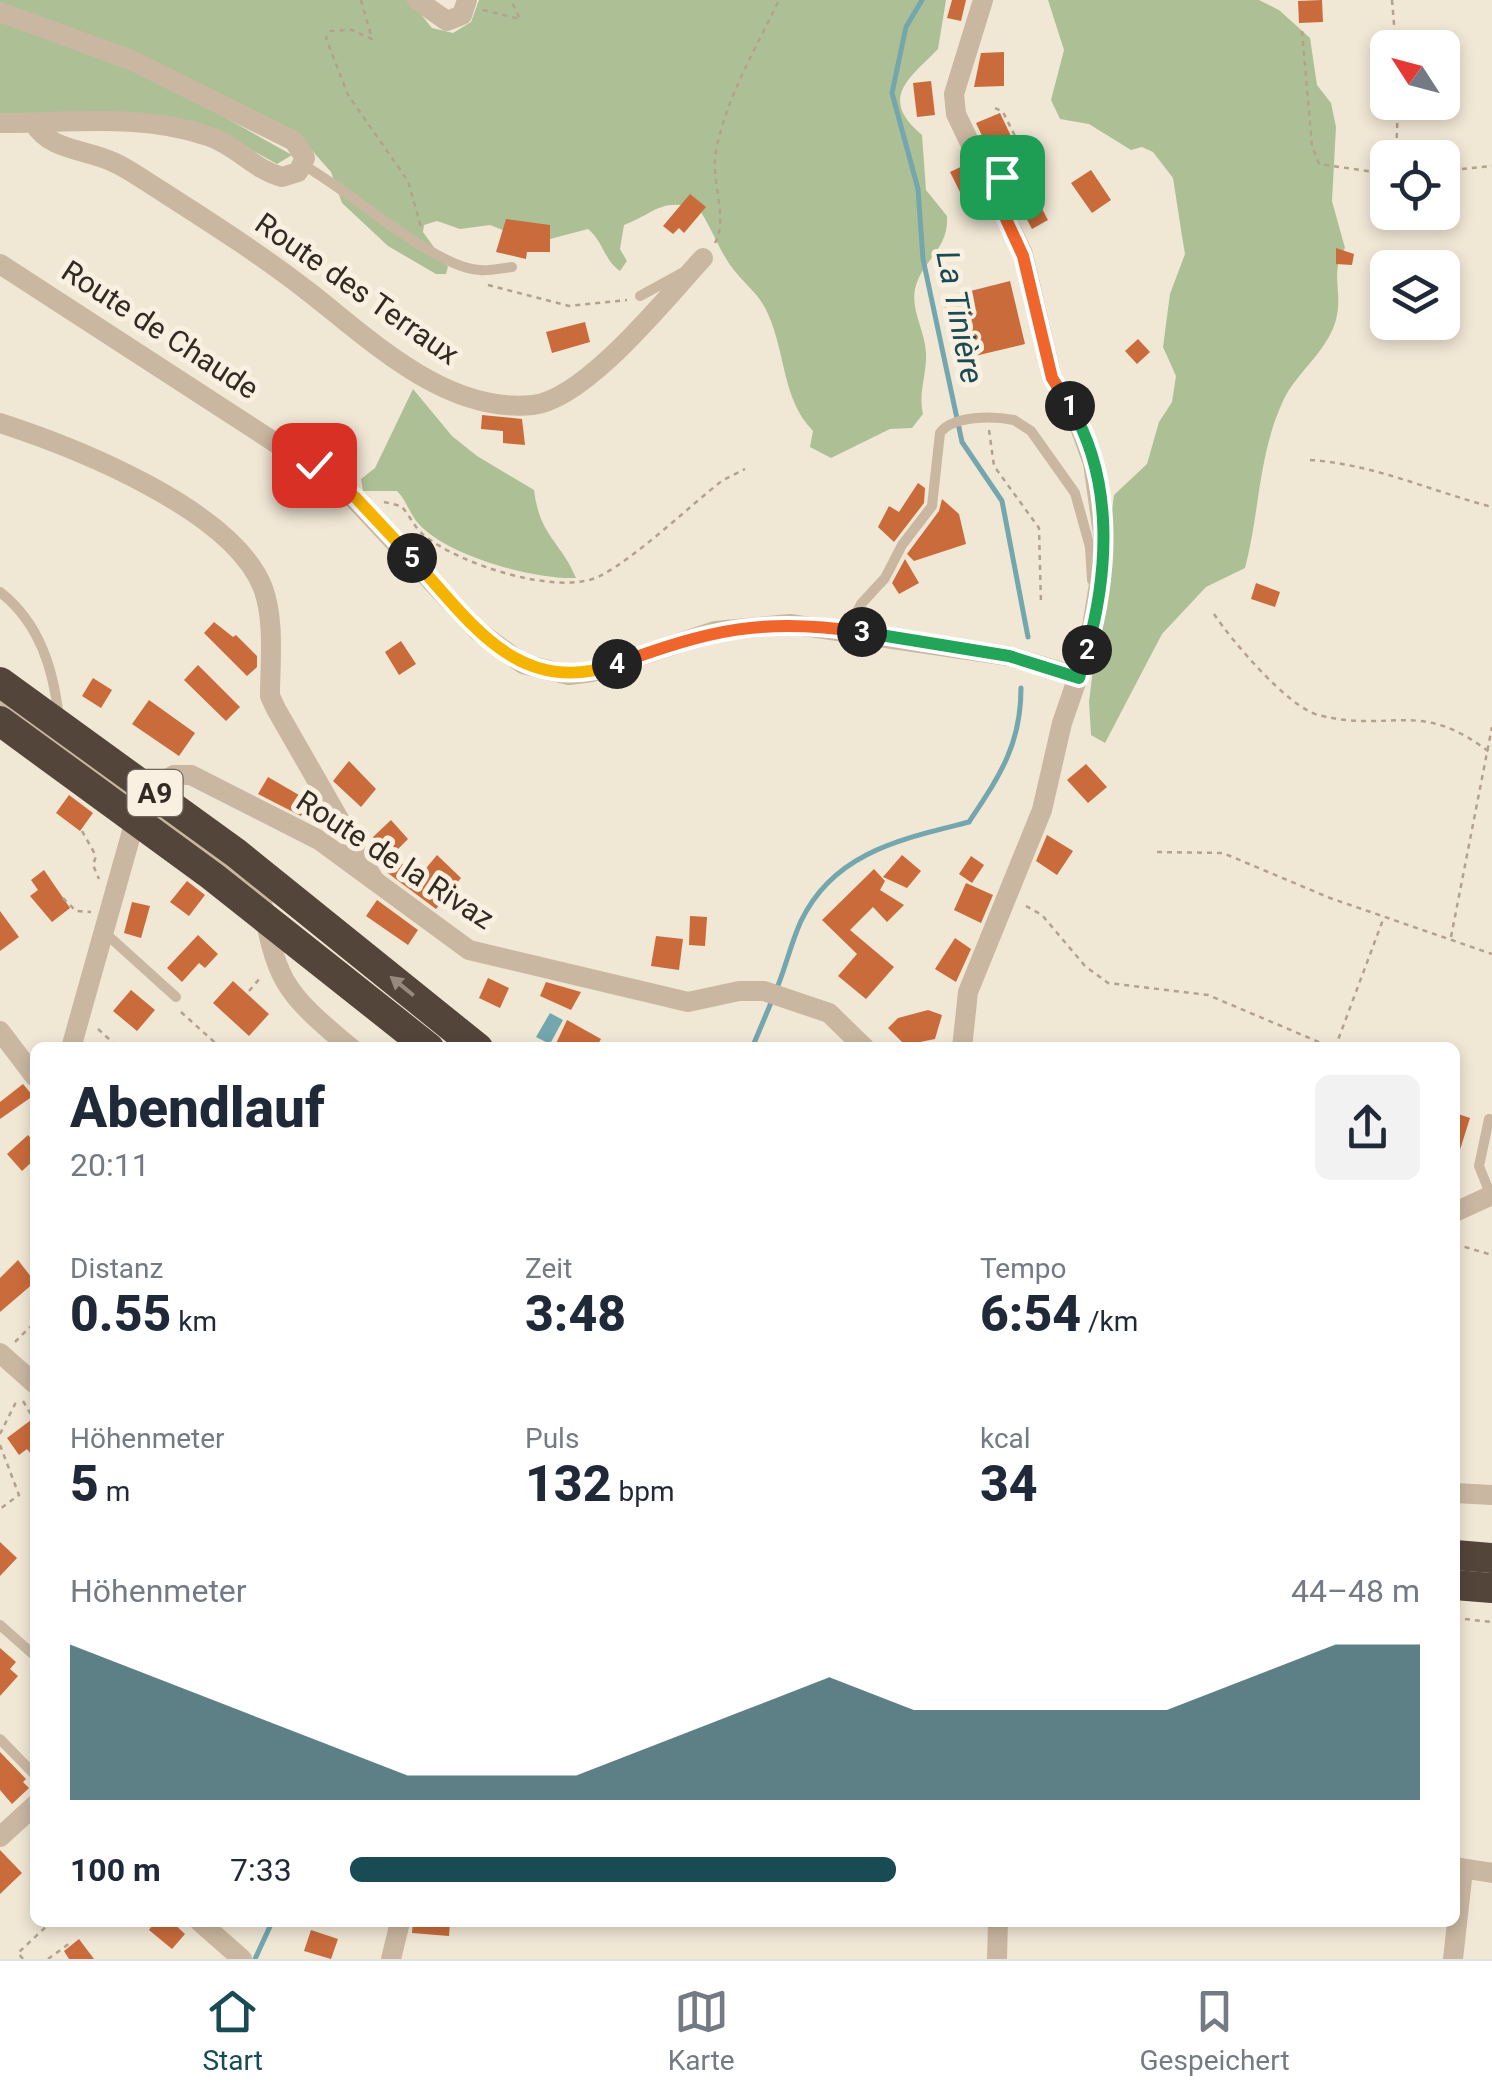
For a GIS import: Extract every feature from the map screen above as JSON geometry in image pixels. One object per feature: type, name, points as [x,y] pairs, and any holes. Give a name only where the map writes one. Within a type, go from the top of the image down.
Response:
[{"type":"highway","name":"A9","points":[[0,682],[306,908],[471,1042]]},
{"type":"highway","name":"A9","points":[[0,720],[297,941],[422,1042]]},
{"type":"highway","points":[[1460,1555],[1492,1558]]},
{"type":"highway","points":[[1460,1585],[1492,1588]]},
{"type":"street","points":[[417,0],[447,21],[460,17],[467,3]]},
{"type":"street","points":[[962,1042],[965,1002],[1042,810],[1062,723],[1079,678],[1099,594],[1105,530],[1093,463],[1076,416],[1052,378],[1023,256],[962,130],[954,99],[983,0]]},
{"type":"street","points":[[0,12],[131,60],[286,138],[304,150],[303,165],[292,175],[277,176],[213,137],[153,124],[0,122]]},
{"type":"street","name":"Route des Terraux","points":[[34,122],[56,144],[124,168],[308,291],[360,335],[439,385],[478,400],[527,405],[558,396],[606,362],[703,258]]},
{"type":"street","name":"Route de Chaude","points":[[0,264],[314,465],[371,512],[478,631],[508,656],[536,669],[568,675],[592,672],[738,626],[790,624],[1029,660],[1079,678]]},
{"type":"street","points":[[0,423],[180,502],[212,524],[246,557],[268,607],[270,696],[376,884]]},
{"type":"street","points":[[0,704],[260,890],[275,966],[302,1006],[344,1042]]},
{"type":"street","name":"Route de la Rivaz","points":[[143,804],[165,779],[191,775],[319,840],[457,943],[495,958],[688,1002],[738,990],[775,994],[829,1013],[860,1042]]},
{"type":"street","points":[[74,1042],[103,932],[108,897],[143,804]]},
{"type":"street","points":[[0,1031],[30,1070]]},
{"type":"street","points":[[1460,1210],[1491,1196]]},
{"type":"street","points":[[1,1354],[29,1393]]},
{"type":"street","points":[[1460,1493],[1492,1495]]},
{"type":"street","points":[[0,1837],[30,1809]]},
{"type":"street","points":[[1460,1868],[1492,1873]]},
{"type":"street","points":[[206,1927],[241,1958]]},
{"type":"street","points":[[392,1959],[399,1927]]},
{"type":"street","points":[[998,1927],[998,1959]]},
{"type":"street","points":[[1453,1959],[1455,1927]]},
{"type":"lane","points":[[303,165],[443,257],[478,271],[512,267]]},
{"type":"lane","points":[[640,296],[680,274],[688,274]]},
{"type":"lane","points":[[848,630],[861,604],[885,578],[902,545],[932,506],[936,445],[947,425],[969,420],[990,418],[1022,423],[1067,480],[1081,508],[1091,578],[1099,594]]},
{"type":"lane","points":[[0,592],[18,610],[49,660],[62,748]]},
{"type":"lane","points":[[103,932],[176,997]]},
{"type":"lane","points":[[1490,1118],[1479,1166],[1491,1196]]},
{"type":"lane","points":[[0,1625],[30,1652]]},
{"type":"lane","points":[[0,1740],[30,1770]]},
{"type":"path","points":[[361,0],[372,38],[352,30],[330,31],[326,38],[348,95],[408,182],[419,225],[443,257]]},
{"type":"path","points":[[467,3],[520,19],[511,0]]},
{"type":"path","points":[[703,258],[720,234],[713,167],[722,125],[779,0]]},
{"type":"path","points":[[1392,0],[1394,30]]},
{"type":"path","points":[[1302,31],[1312,146],[1319,164],[1370,171]]},
{"type":"path","points":[[990,184],[1026,158],[1003,112],[995,108]]},
{"type":"path","points":[[1460,169],[1492,166]]},
{"type":"path","points":[[484,284],[569,306],[640,296]]},
{"type":"path","points":[[990,418],[988,446],[994,466],[1004,486],[1039,528],[1040,605]]},
{"type":"path","points":[[1310,460],[1355,463],[1425,489],[1492,507]]},
{"type":"path","points":[[371,512],[384,502],[393,502],[427,538],[464,556],[524,579],[550,584],[582,581],[600,576],[722,480],[745,469]]},
{"type":"path","points":[[1214,614],[1249,656],[1314,714],[1361,720],[1428,718],[1458,728],[1492,754]]},
{"type":"path","points":[[1451,938],[1492,727]]},
{"type":"path","points":[[64,898],[73,910],[83,912],[92,911],[108,897],[93,865],[96,856],[82,831]]},
{"type":"path","points":[[1158,852],[1223,853],[1492,954]]},
{"type":"path","points":[[1007,896],[1042,914],[1085,966],[1108,982],[1208,995],[1320,1042]]},
{"type":"path","points":[[1336,1042],[1385,916]]},
{"type":"path","points":[[248,991],[275,966]]},
{"type":"path","points":[[80,1017],[111,1042]]},
{"type":"path","points":[[1460,1245],[1492,1254]]},
{"type":"path","points":[[1,1354],[30,1327]]},
{"type":"path","points":[[0,1434],[17,1400]]},
{"type":"path","points":[[0,1445],[18,1495],[0,1510]]},
{"type":"path","points":[[1460,1619],[1492,1622]]},
{"type":"path","points":[[23,1959],[18,1954],[46,1927]]},
{"type":"path","points":[[48,1959],[70,1943]]},
{"type":"path","points":[[58,1952],[62,1957]]},
{"type":"green space","points":[[0,0],[409,0],[432,28],[453,33],[471,22],[479,0],[946,0],[938,49],[909,79],[900,99],[909,122],[922,135],[926,190],[947,216],[944,236],[914,294],[926,353],[923,414],[912,428],[890,429],[831,458],[810,447],[813,431],[795,405],[768,314],[730,265],[699,209],[667,206],[624,225],[620,249],[627,261],[620,271],[588,229],[535,243],[490,225],[460,229],[437,221],[424,225],[423,232],[448,267],[446,274],[436,274],[388,246],[342,203],[331,172],[300,137],[0,6]]},
{"type":"green space","points":[[1048,0],[1259,0],[1279,10],[1310,38],[1317,85],[1331,103],[1336,127],[1332,201],[1345,248],[1337,273],[1337,315],[1328,339],[1289,390],[1275,421],[1245,568],[1206,587],[1162,634],[1105,743],[1091,735],[1089,702],[1114,495],[1147,464],[1159,422],[1172,402],[1176,376],[1163,347],[1170,294],[1185,254],[1173,178],[1153,152],[1142,147],[1131,150],[1089,124],[1060,119],[1051,100],[1064,50]]},
{"type":"green space","points":[[0,18],[142,71],[292,155],[277,164],[237,142],[0,116]]},
{"type":"green space","points":[[413,389],[452,436],[534,490],[541,518],[576,578],[538,575],[469,555],[431,535],[397,491],[363,491],[361,479],[375,468]]},
{"type":"water","points":[[550,1013],[563,1020],[551,1042],[536,1037]]},
{"type":"building","points":[[952,0],[966,0],[961,21],[947,18]]},
{"type":"building","points":[[1322,0],[1323,22],[1299,23],[1298,1]]},
{"type":"building","points":[[1004,52],[1004,86],[974,87],[981,53]]},
{"type":"building","points":[[931,81],[935,115],[917,117],[913,83]]},
{"type":"building","points":[[1000,113],[1021,157],[998,170],[976,123]]},
{"type":"building","points":[[965,165],[975,185],[960,192],[950,172]]},
{"type":"building","points":[[1091,170],[1111,200],[1092,213],[1071,183]]},
{"type":"building","points":[[1033,192],[1048,220],[1032,229],[1017,201]]},
{"type":"building","points":[[690,194],[706,207],[684,233],[679,228],[673,234],[663,226]]},
{"type":"building","points":[[506,219],[550,225],[550,252],[527,252],[526,259],[496,252]]},
{"type":"building","points":[[1336,248],[1354,254],[1352,265],[1336,264]]},
{"type":"building","points":[[1010,281],[1025,344],[958,360],[943,298]]},
{"type":"building","points":[[585,322],[590,342],[552,353],[546,332]]},
{"type":"building","points":[[1138,339],[1150,352],[1137,364],[1125,351]]},
{"type":"building","points":[[482,415],[522,419],[525,445],[503,443],[503,431],[481,429]]},
{"type":"building","points":[[918,483],[925,488],[924,503],[894,542],[878,527],[889,506],[899,512]]},
{"type":"building","points":[[942,499],[959,514],[966,544],[914,561],[907,554],[939,511]]},
{"type":"building","points":[[905,559],[919,583],[899,594],[892,583]]},
{"type":"building","points":[[1256,583],[1280,592],[1275,607],[1251,599]]},
{"type":"building","points":[[214,622],[233,637],[236,635],[257,656],[257,667],[247,676],[204,633]]},
{"type":"building","points":[[401,641],[416,664],[399,675],[385,652]]},
{"type":"building","points":[[198,665],[240,707],[226,721],[184,680]]},
{"type":"building","points":[[93,678],[112,690],[101,708],[82,696]]},
{"type":"building","points":[[149,700],[195,733],[179,756],[132,724]]},
{"type":"building","points":[[349,761],[376,789],[361,807],[333,781]]},
{"type":"building","points":[[1086,764],[1107,787],[1088,803],[1067,780]]},
{"type":"building","points":[[268,777],[311,802],[301,816],[258,794]]},
{"type":"building","points":[[69,795],[93,813],[80,831],[56,813]]},
{"type":"building","points":[[391,820],[408,839],[397,850],[402,856],[398,860],[418,878],[437,855],[461,878],[436,909],[385,871],[374,852],[380,847],[373,837]]},
{"type":"building","points":[[1047,835],[1073,851],[1057,875],[1036,861]]},
{"type":"building","points":[[902,855],[921,871],[907,888],[883,877]]},
{"type":"building","points":[[971,856],[984,865],[972,883],[959,874]]},
{"type":"building","points":[[874,869],[885,881],[880,890],[904,905],[887,922],[873,907],[850,930],[894,967],[866,999],[838,976],[857,954],[822,920]]},
{"type":"building","points":[[44,870],[70,908],[52,922],[30,896],[38,890],[31,880]]},
{"type":"building","points":[[187,881],[205,895],[189,916],[170,902]]},
{"type":"building","points":[[966,883],[993,895],[981,923],[954,910]]},
{"type":"building","points":[[377,900],[418,930],[408,945],[366,916]]},
{"type":"building","points":[[132,902],[150,906],[141,938],[124,933]]},
{"type":"building","points":[[0,911],[19,937],[0,951]]},
{"type":"building","points":[[690,916],[707,917],[705,946],[689,945]]},
{"type":"building","points":[[198,935],[218,954],[205,968],[199,963],[182,982],[167,968]]},
{"type":"building","points":[[656,936],[683,939],[679,970],[651,966]]},
{"type":"building","points":[[955,938],[971,949],[956,982],[935,969]]},
{"type":"building","points":[[488,978],[509,988],[500,1008],[479,998]]},
{"type":"building","points":[[233,981],[269,1014],[249,1036],[213,1003]]},
{"type":"building","points":[[546,982],[581,992],[571,1010],[540,996]]},
{"type":"building","points":[[131,990],[155,1010],[137,1031],[113,1011]]},
{"type":"building","points":[[928,1010],[942,1015],[935,1039],[920,1042],[902,1042],[888,1028],[898,1018]]},
{"type":"building","points":[[567,1020],[601,1039],[599,1042],[557,1042]]},
{"type":"building","points":[[23,1084],[30,1092],[30,1098],[0,1119],[0,1102]]},
{"type":"building","points":[[1460,1115],[1470,1118],[1460,1150]]},
{"type":"building","points":[[28,1135],[30,1137],[30,1164],[22,1171],[7,1154]]},
{"type":"building","points":[[18,1260],[30,1276],[30,1286],[0,1312],[0,1278]]},
{"type":"building","points":[[30,1421],[30,1453],[27,1449],[19,1455],[7,1438]]},
{"type":"building","points":[[0,1542],[17,1558],[0,1576]]},
{"type":"building","points":[[0,1648],[16,1662],[10,1669],[18,1676],[0,1696]]},
{"type":"building","points":[[0,1752],[26,1779],[23,1782],[29,1788],[12,1804],[0,1790]]},
{"type":"building","points":[[0,1850],[22,1873],[0,1894]]},
{"type":"building","points":[[177,1927],[185,1934],[172,1949],[149,1930]]},
{"type":"building","points":[[413,1927],[450,1927],[449,1936],[412,1933]]},
{"type":"building","points":[[311,1930],[338,1939],[331,1959],[304,1951]]},
{"type":"building","points":[[79,1939],[94,1959],[69,1959],[64,1951]]},
{"type":"waterway","name":"La Tinière","points":[[922,0],[906,27],[892,93],[918,189],[923,259],[962,442],[1002,501],[1028,637]]},
{"type":"waterway","name":"La Tinière","points":[[777,988],[801,921],[832,879],[872,852],[969,822],[1007,759],[1017,726],[1021,688]]},
{"type":"waterway","name":"La Tinière","points":[[755,1042],[773,998]]},
{"type":"waterway","name":"La Tinière","points":[[255,1959],[270,1927]]},
{"type":"route","points":[[314,465],[371,512],[478,631],[508,656],[536,669],[568,675],[592,672],[696,636],[738,626],[790,624],[1009,656],[1079,678],[1095,620],[1103,569],[1105,530],[1098,480],[1076,416],[1052,378],[1023,254],[990,184],[1002,177]]}]
